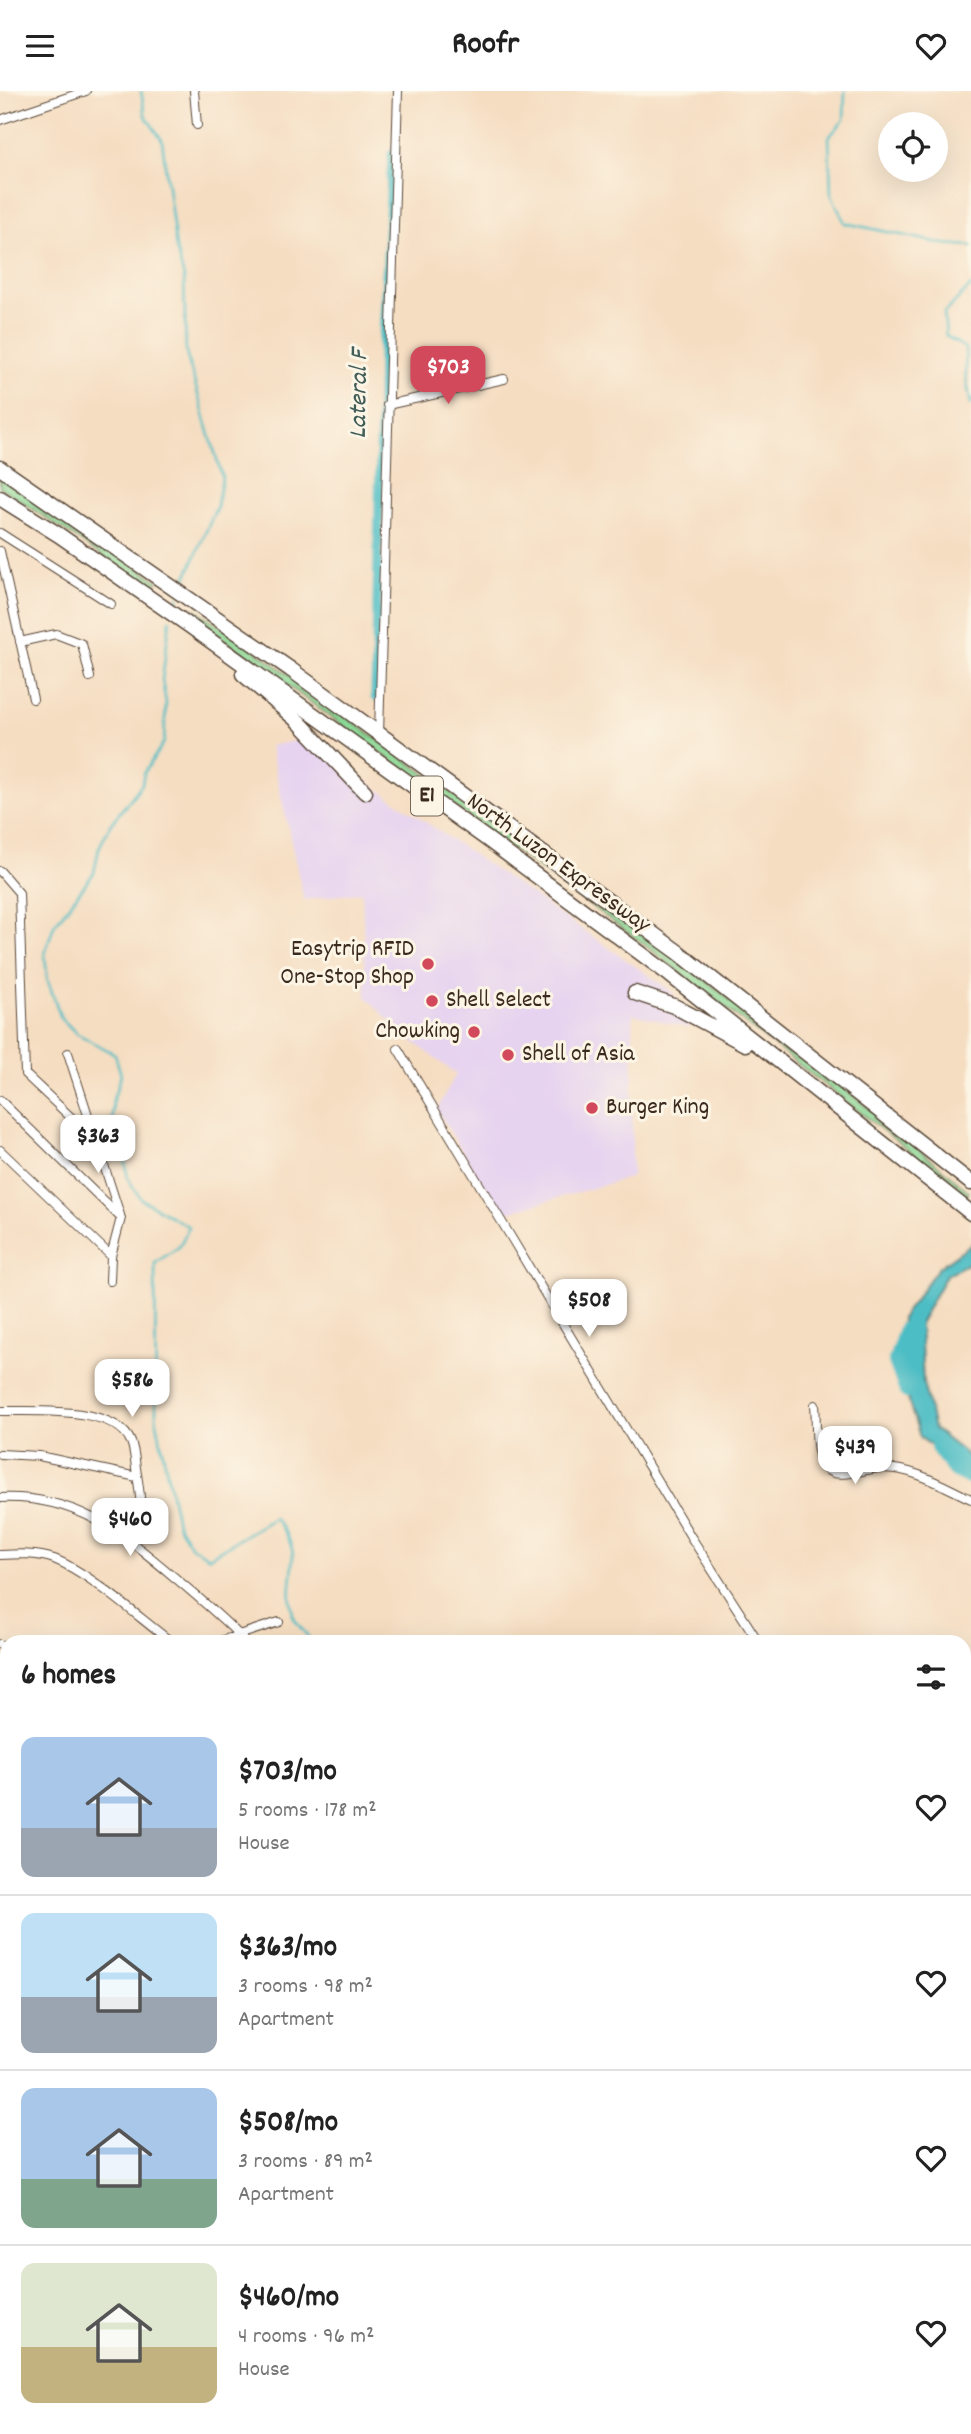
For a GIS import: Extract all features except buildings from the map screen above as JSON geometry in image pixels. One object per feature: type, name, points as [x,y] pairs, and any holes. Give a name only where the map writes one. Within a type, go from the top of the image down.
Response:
[{"type":"highway","name":"North Luzon Expressway","points":[[0,468],[191,599],[678,953],[971,1183]]},
{"type":"highway","name":"North Luzon Expressway","points":[[0,498],[186,623],[648,959],[967,1210]]},
{"type":"highway","points":[[186,623],[299,722],[365,792]]},
{"type":"highway","points":[[635,993],[674,1006],[739,1040],[866,1130]]},
{"type":"street","points":[[0,120],[86,91]]},
{"type":"street","points":[[194,91],[197,125]]},
{"type":"street","points":[[379,734],[398,91]]},
{"type":"street","points":[[387,405],[504,379]]},
{"type":"street","points":[[0,533],[111,604]]},
{"type":"street","points":[[0,551],[33,699]]},
{"type":"street","points":[[20,642],[56,634],[82,644],[90,677]]},
{"type":"street","points":[[0,871],[19,893],[25,1074],[94,1140]]},
{"type":"street","points":[[398,1049],[691,1537],[754,1635]]},
{"type":"street","points":[[68,1053],[121,1218],[111,1256],[110,1281]]},
{"type":"street","points":[[0,1100],[121,1218]]},
{"type":"street","points":[[0,1150],[111,1256]]},
{"type":"street","points":[[815,1405],[821,1459],[827,1469],[837,1474],[881,1468],[922,1475],[971,1499]]},
{"type":"street","points":[[0,1411],[88,1415],[116,1423],[131,1442],[143,1513],[134,1543]]},
{"type":"street","points":[[0,1454],[39,1456],[137,1477]]},
{"type":"street","points":[[0,1498],[39,1499],[83,1513],[122,1533],[238,1634],[278,1622]]},
{"type":"street","points":[[0,1555],[19,1554],[55,1559],[87,1579],[162,1635]]},
{"type":"shaded area","name":"Shell of Asia","points":[[305,739],[670,990],[693,1024],[688,1028],[633,1014],[632,1177],[501,1214],[437,1110],[456,1074],[402,1033],[366,997],[362,892],[304,900],[270,746]]},
{"type":"green space","points":[[0,475],[158,581],[151,589],[0,487]]},
{"type":"green space","points":[[195,609],[262,655],[710,983],[969,1192],[964,1199],[902,1145],[649,948],[192,616]]},
{"type":"water","points":[[971,1244],[971,1262],[946,1275],[920,1322],[923,1382],[934,1429],[971,1458],[971,1478],[920,1437],[899,1372],[902,1317],[938,1268]]},
{"type":"waterway","points":[[141,91],[145,115],[162,140],[176,249],[184,278],[186,353],[222,477],[217,506],[182,587]]},
{"type":"waterway","points":[[845,91],[844,120],[829,137],[831,194],[845,223],[944,244],[971,246]]},
{"type":"waterway","name":"Lateral F","points":[[375,697],[382,358],[392,154]]},
{"type":"waterway","points":[[971,286],[944,313],[946,336],[965,348],[966,379],[971,404]]},
{"type":"waterway","points":[[174,610],[179,597]]},
{"type":"waterway","points":[[170,620],[162,680],[166,703],[164,742],[144,773],[142,784],[110,825],[99,848],[94,873],[54,925],[45,954],[47,978],[61,1018],[76,1033],[115,1054],[121,1075],[113,1100],[112,1126],[124,1155],[128,1179],[141,1199],[189,1227],[179,1247],[155,1263],[156,1417],[177,1524],[191,1546],[209,1557],[274,1518],[290,1543],[293,1554],[293,1615],[307,1635]]},
{"type":"waterway","points":[[906,1329],[896,1361],[907,1391]]},
{"type":"waterway","points":[[938,1447],[954,1469],[971,1478]]},
{"type":"place","name":"Easytrip RFID One-Stop Shop","points":[[428,964]]},
{"type":"place","name":"Shell Select","points":[[432,1001]]},
{"type":"place","name":"Chowking","points":[[474,1032]]},
{"type":"place","name":"Shell of Asia","points":[[508,1055]]},
{"type":"place","name":"Burger King","points":[[592,1108]]}]
